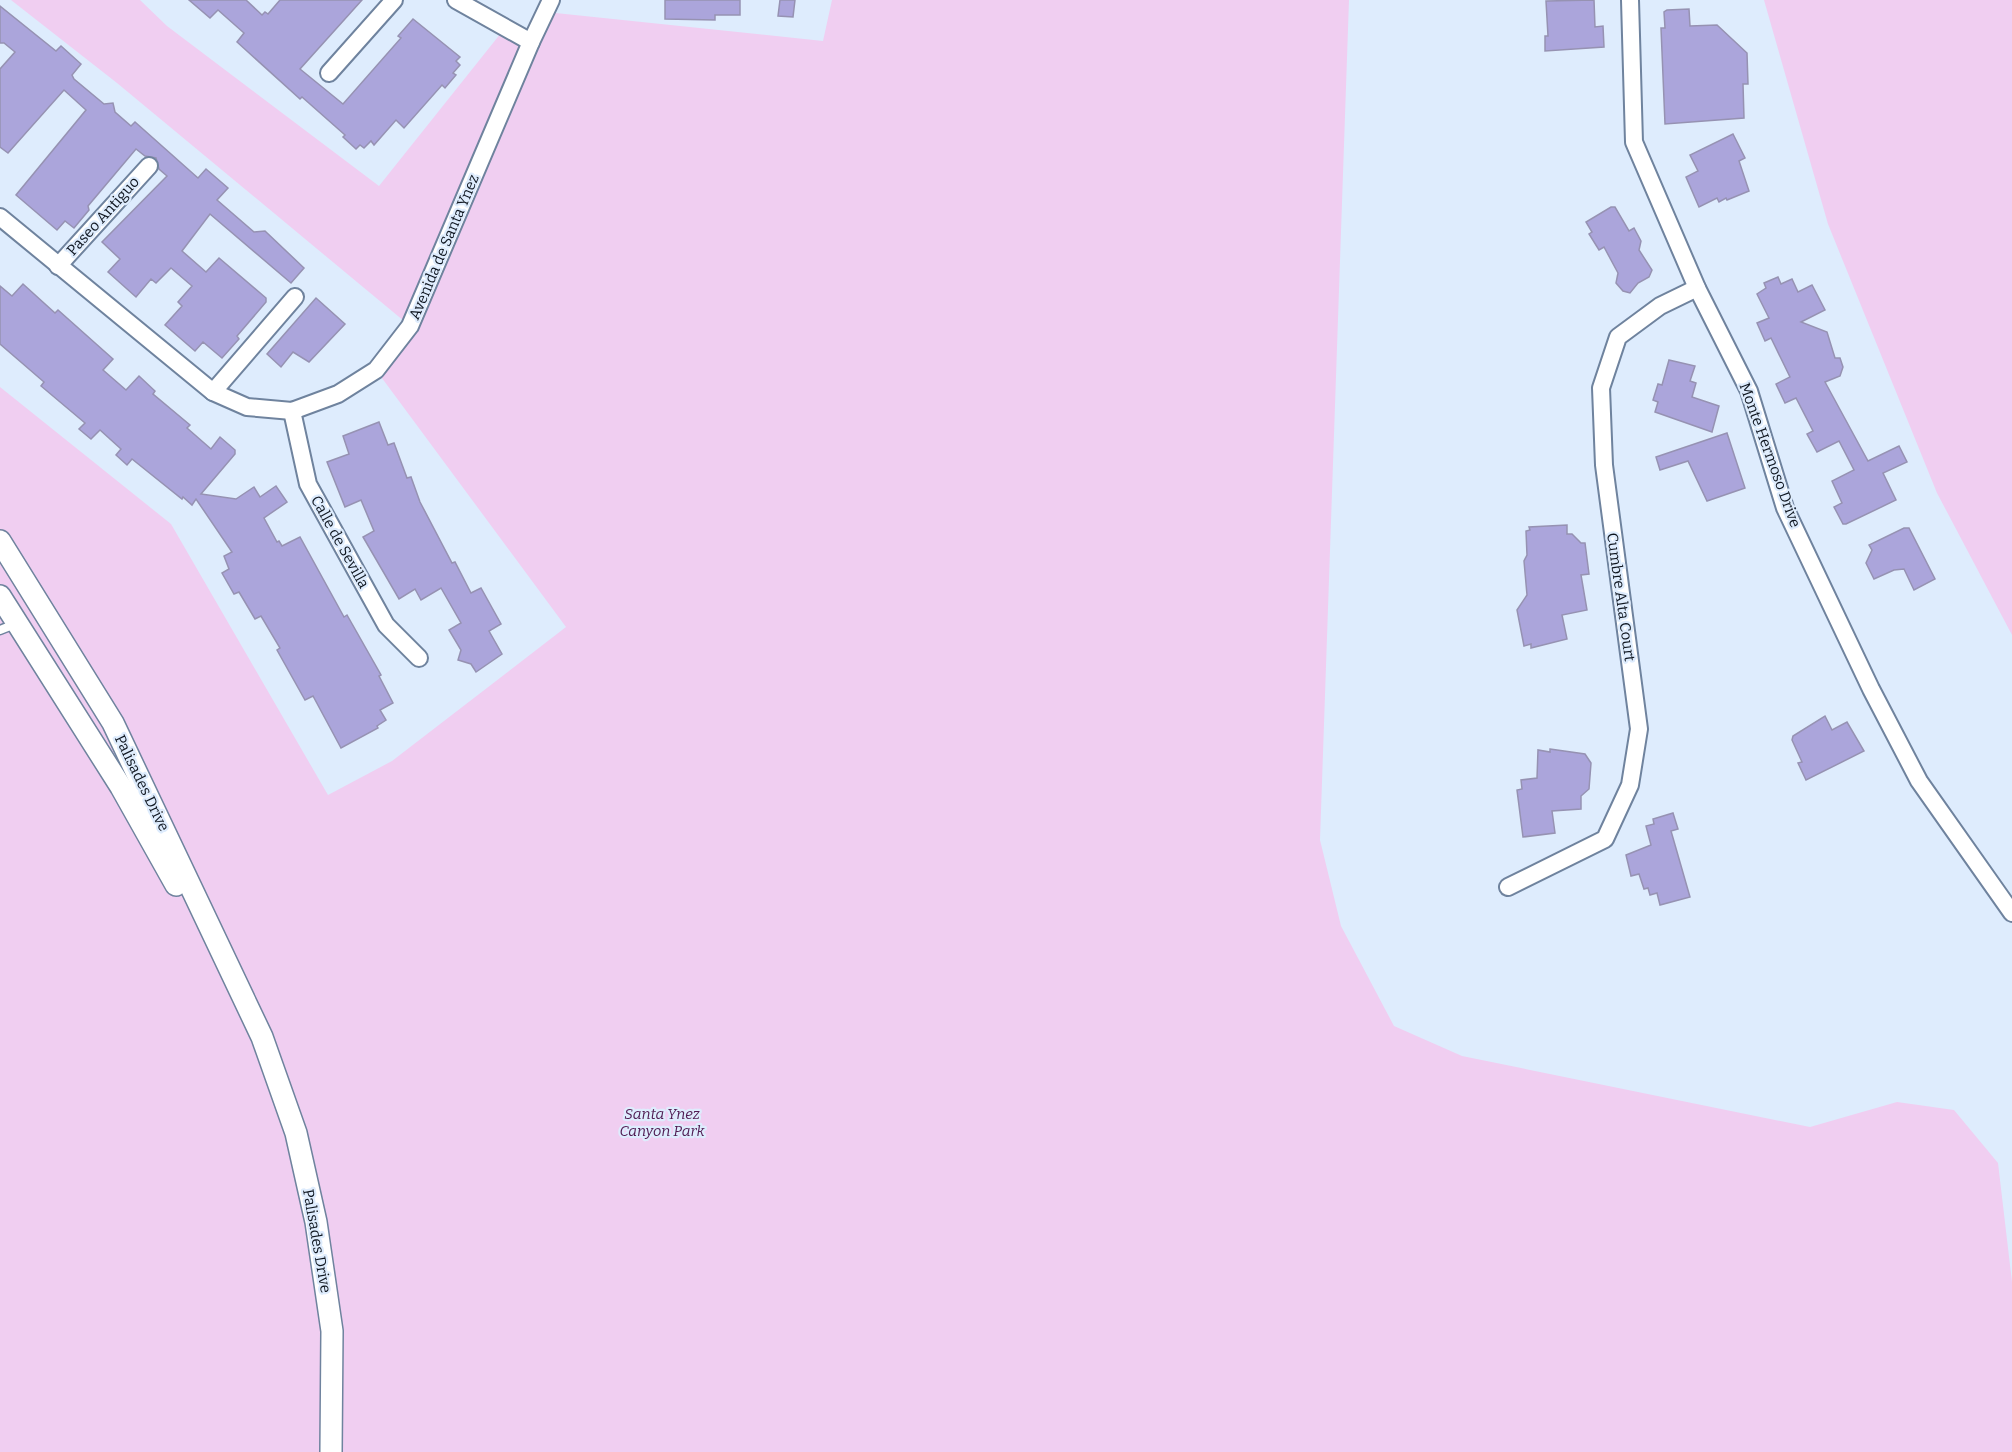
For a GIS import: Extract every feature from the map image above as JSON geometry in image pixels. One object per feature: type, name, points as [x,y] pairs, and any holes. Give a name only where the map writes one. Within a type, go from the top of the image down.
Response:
[{"type":"street","points":[[329,73],[394,0]]},
{"type":"street","points":[[456,0],[531,42]]},
{"type":"street","name":"Avenida de Santa Ynez","points":[[0,217],[213,392],[247,407],[292,411],[338,394],[376,370],[411,326],[531,42],[552,0]]},
{"type":"street","name":"Monte Hermoso Drive","points":[[1630,0],[1634,142],[1697,288],[1749,391],[1785,508],[1871,689],[1919,781],[2012,913]]},
{"type":"street","name":"Paseo Antiguo","points":[[58,266],[149,166]]},
{"type":"street","name":"Cumbre Alta Court","points":[[1508,887],[1605,839],[1630,785],[1639,729],[1604,465],[1601,388],[1618,337],[1660,306],[1697,288]]},
{"type":"street","points":[[213,392],[295,297]]},
{"type":"street","name":"Calle de Sevilla","points":[[292,411],[308,484],[386,625],[419,658]]},
{"type":"street","name":"Palisades Drive","points":[[0,541],[113,723],[262,1037],[296,1133],[316,1222],[332,1331],[331,1452]]},
{"type":"street","name":"Palisades Drive","points":[[0,596],[9,626],[121,787],[262,1037]]},
{"type":"green space","name":"Santa Ynez Canyon Park","points":[[11,0],[140,0],[167,26],[379,186],[505,28],[531,42],[546,12],[823,41],[832,0],[1349,0],[1320,840],[1341,926],[1394,1026],[1462,1056],[1810,1127],[1897,1102],[1954,1110],[1998,1163],[2012,1282],[2012,1452],[0,1452],[0,387],[171,524],[328,795],[392,761],[566,627],[376,370],[410,326],[117,83]]},
{"type":"green space","points":[[1764,0],[2012,0],[2012,635],[1937,493],[1828,224]]},
{"type":"building","points":[[189,0],[246,0],[262,15],[265,12],[268,14],[280,0],[362,0],[300,69],[343,104],[401,38],[398,36],[413,19],[460,57],[456,61],[460,65],[453,73],[456,75],[445,88],[442,85],[404,128],[396,120],[374,145],[371,141],[364,148],[360,145],[356,149],[343,137],[345,135],[302,97],[300,99],[237,42],[244,33],[218,10],[210,18]]},
{"type":"building","points":[[665,0],[740,0],[740,15],[715,15],[715,20],[665,19]]},
{"type":"building","points":[[780,0],[795,0],[793,17],[778,16]]},
{"type":"building","points":[[1594,0],[1595,27],[1603,26],[1604,47],[1545,51],[1545,36],[1548,36],[1546,1]]},
{"type":"building","points":[[0,6],[56,51],[61,46],[81,64],[72,75],[74,79],[104,104],[113,103],[115,112],[131,126],[135,122],[198,178],[206,169],[228,188],[217,200],[254,232],[265,231],[304,268],[291,283],[210,214],[182,251],[206,272],[219,258],[266,298],[266,302],[237,336],[239,339],[222,358],[203,342],[195,351],[165,325],[182,306],[178,302],[192,286],[171,268],[156,283],[151,279],[136,297],[108,272],[120,259],[102,242],[167,176],[159,169],[156,158],[145,156],[136,149],[88,206],[89,210],[74,228],[65,221],[57,230],[16,195],[86,110],[64,90],[8,153],[0,147],[0,69],[15,52],[4,43],[0,43]]},
{"type":"building","points":[[1689,9],[1690,26],[1717,25],[1747,53],[1748,84],[1743,84],[1744,118],[1665,124],[1661,28],[1665,28],[1664,12]]},
{"type":"building","points":[[1733,134],[1745,158],[1739,161],[1749,191],[1719,202],[1717,198],[1699,207],[1686,177],[1698,171],[1690,155]]},
{"type":"building","points":[[1611,207],[1615,207],[1629,231],[1634,228],[1641,241],[1639,250],[1652,270],[1649,277],[1638,283],[1630,293],[1623,291],[1616,283],[1618,273],[1604,247],[1599,250],[1589,234],[1592,232],[1586,222]]},
{"type":"building","points":[[1778,277],[1781,284],[1792,279],[1798,292],[1812,285],[1825,310],[1801,322],[1827,332],[1835,358],[1840,358],[1843,367],[1840,376],[1825,382],[1868,461],[1899,446],[1907,462],[1883,473],[1896,500],[1846,524],[1843,524],[1834,507],[1842,503],[1832,481],[1854,470],[1839,441],[1817,452],[1807,434],[1813,431],[1796,398],[1785,403],[1776,384],[1790,377],[1771,338],[1765,341],[1757,323],[1769,318],[1757,294],[1766,288],[1764,283]]},
{"type":"building","points":[[23,284],[55,313],[58,310],[113,359],[103,370],[126,390],[139,376],[155,391],[153,394],[190,425],[187,428],[211,449],[220,437],[235,450],[235,454],[201,494],[236,499],[254,487],[260,497],[276,486],[287,502],[264,518],[277,542],[279,541],[282,546],[300,537],[344,617],[347,615],[381,675],[379,676],[393,703],[380,710],[386,720],[377,726],[378,728],[341,748],[313,696],[305,700],[277,650],[280,648],[261,616],[255,619],[239,592],[234,594],[222,573],[229,569],[224,556],[232,552],[196,499],[192,505],[183,497],[182,499],[132,459],[127,465],[116,455],[121,449],[100,430],[91,439],[79,429],[85,423],[41,386],[44,382],[0,344],[0,286],[12,296]]},
{"type":"building","points":[[316,298],[345,324],[309,362],[293,352],[281,367],[267,354]]},
{"type":"building","points":[[1669,360],[1695,366],[1690,381],[1696,383],[1692,397],[1719,406],[1712,432],[1655,412],[1658,402],[1653,400],[1658,384],[1662,385]]},
{"type":"building","points":[[379,422],[388,445],[394,443],[407,478],[411,477],[420,502],[452,563],[455,562],[471,593],[481,588],[501,624],[489,631],[502,654],[476,672],[471,664],[458,660],[461,650],[449,630],[461,623],[441,588],[421,600],[415,589],[399,599],[363,537],[374,531],[361,500],[345,507],[327,462],[349,454],[343,436]]},
{"type":"building","points":[[1727,433],[1745,488],[1707,501],[1688,461],[1660,470],[1656,457]]},
{"type":"building","points":[[1567,525],[1567,534],[1572,534],[1581,543],[1585,543],[1589,574],[1581,575],[1587,610],[1562,615],[1567,639],[1531,648],[1531,644],[1524,646],[1517,610],[1527,595],[1524,561],[1527,555],[1526,531],[1530,530],[1529,527]]},
{"type":"building","points":[[1904,528],[1909,528],[1935,579],[1914,590],[1904,569],[1894,570],[1874,579],[1866,563],[1872,550],[1869,545]]},
{"type":"building","points":[[1825,716],[1832,730],[1847,722],[1864,751],[1806,780],[1798,763],[1802,762],[1792,740],[1793,736]]},
{"type":"building","points":[[1550,749],[1585,754],[1591,763],[1589,789],[1581,796],[1581,809],[1552,811],[1555,833],[1523,837],[1517,790],[1522,789],[1521,780],[1537,778],[1538,750],[1550,752]]},
{"type":"building","points":[[1673,813],[1678,829],[1671,831],[1690,897],[1660,905],[1657,893],[1650,895],[1648,888],[1644,889],[1639,874],[1631,876],[1626,855],[1651,845],[1646,826],[1654,824],[1653,819]]}]
